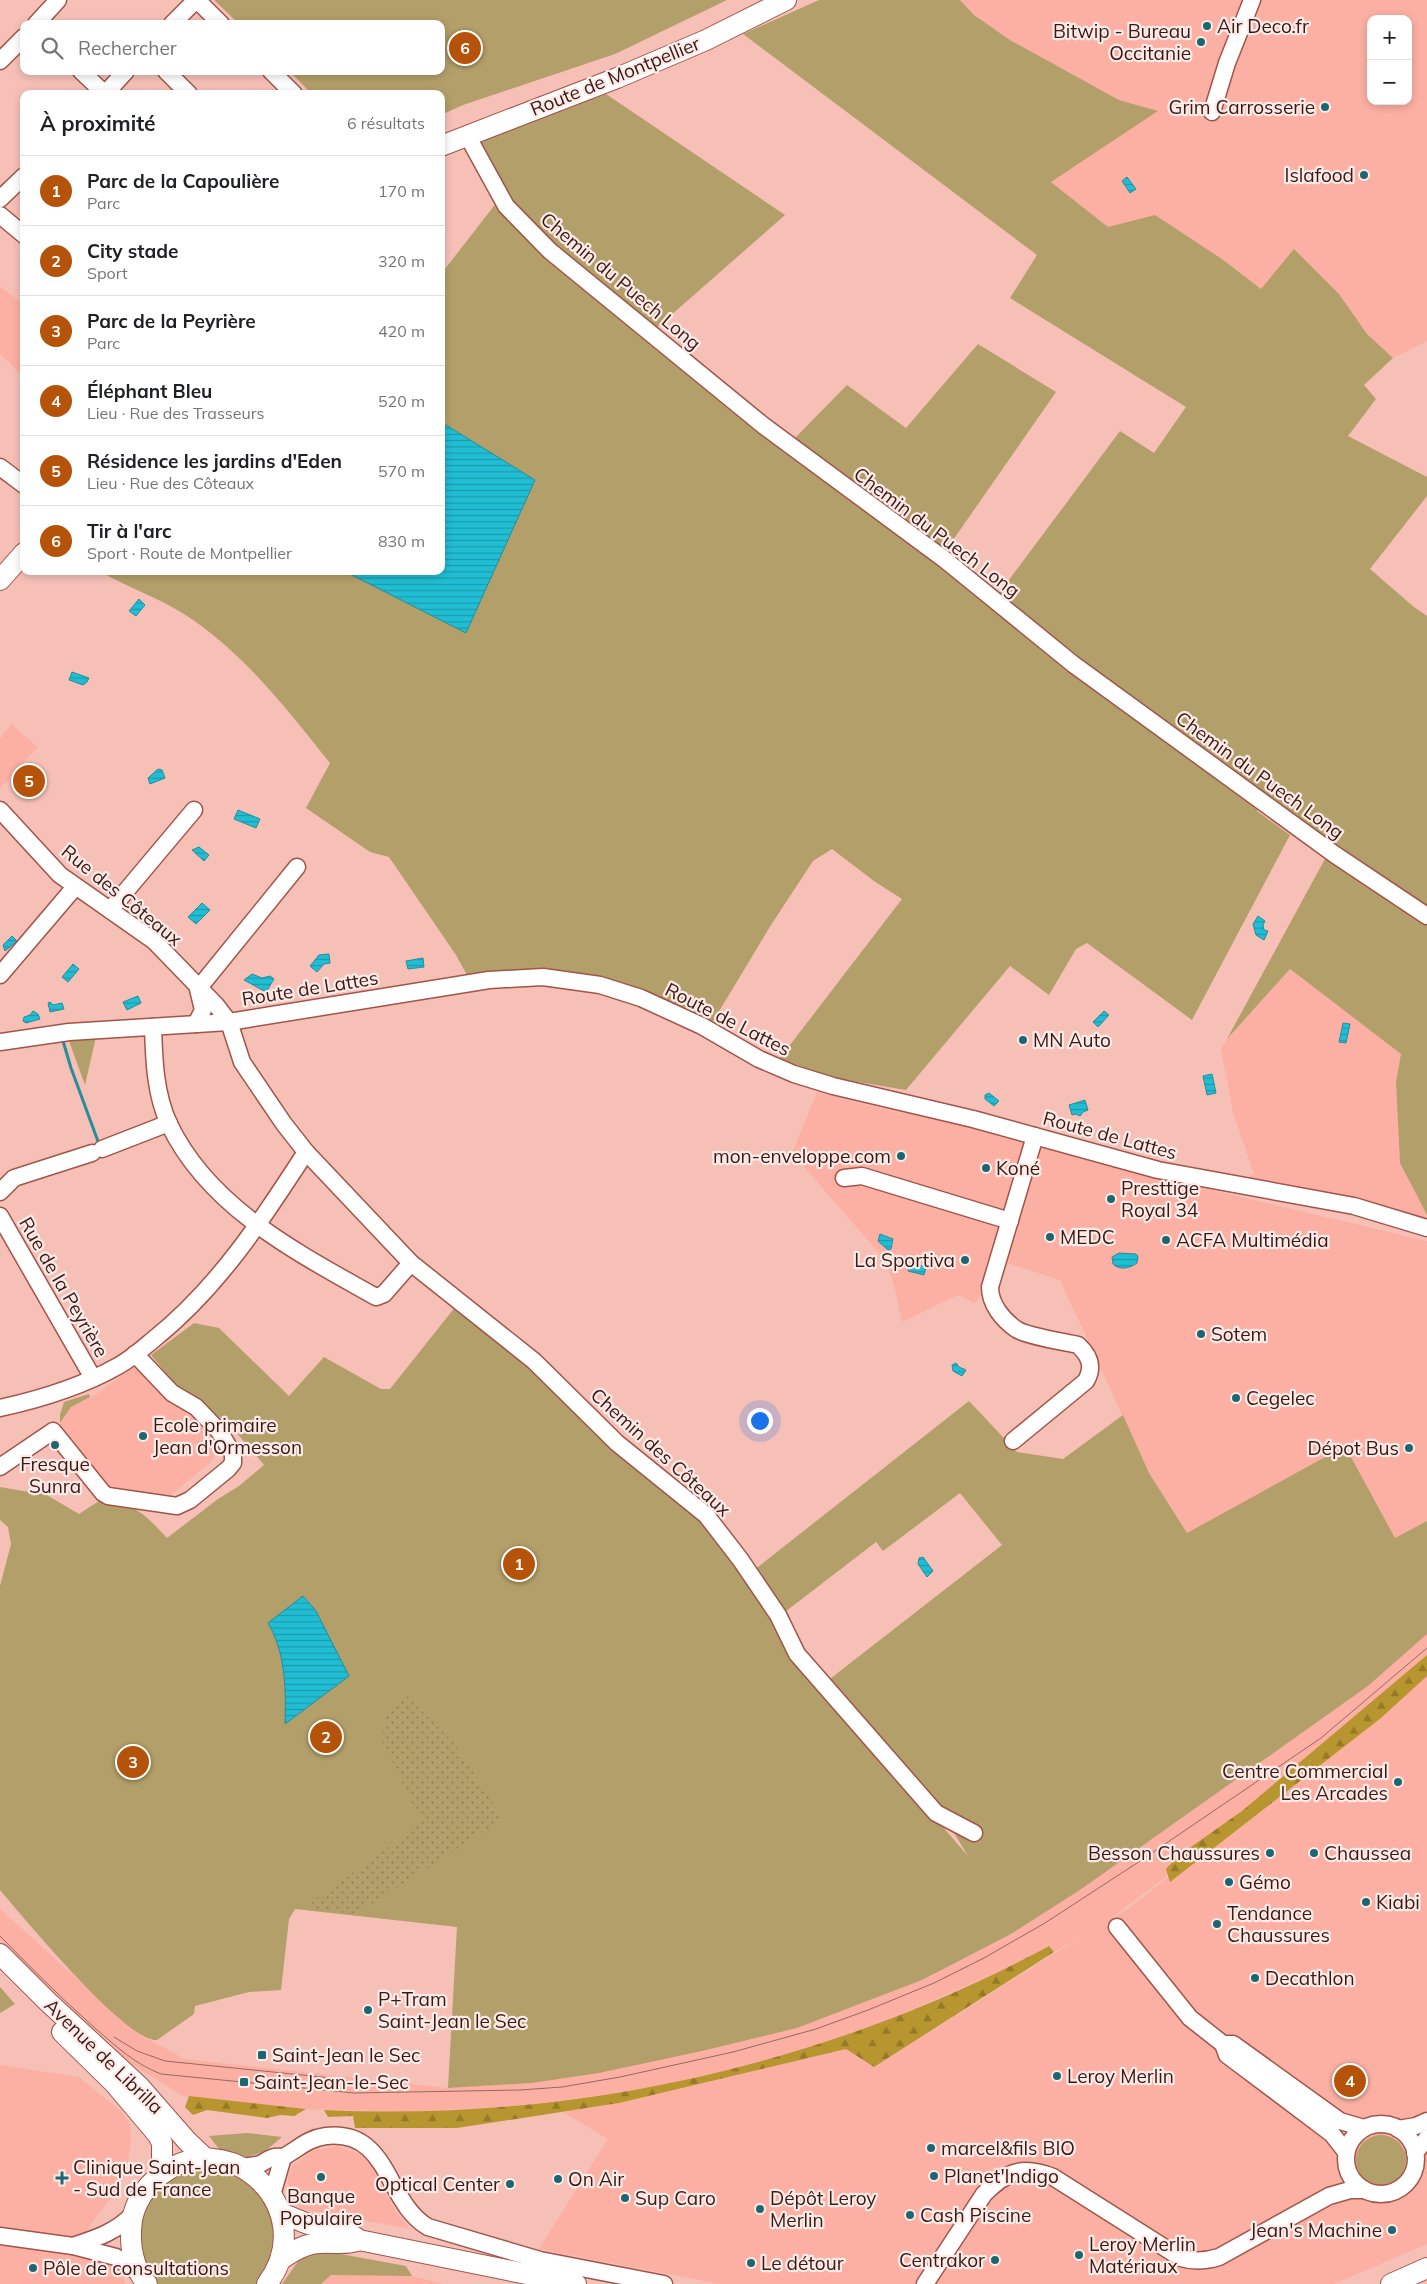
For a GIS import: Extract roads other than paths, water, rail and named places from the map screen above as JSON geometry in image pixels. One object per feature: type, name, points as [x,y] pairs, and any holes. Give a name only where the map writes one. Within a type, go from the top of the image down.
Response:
[{"type":"main road","name":"Route de Montpellier","points":[[445,144],[617,78],[706,40],[786,0]]},
{"type":"main road","points":[[0,580],[20,558]]},
{"type":"main road","name":"Avenue de Librilla","points":[[0,1954],[132,2091],[162,2143],[162,2174]]},
{"type":"main road","name":"Avenue de Librilla","points":[[0,1968],[206,2159]]},
{"type":"main road","points":[[143,2279],[132,2253],[130,2234],[133,2214],[144,2191],[162,2174],[191,2161],[206,2159],[218,2160],[241,2167],[264,2184],[276,2204],[284,2229],[284,2245],[280,2260],[267,2284]]},
{"type":"main road","points":[[276,2204],[308,2224],[348,2232],[359,2240],[576,2284]]},
{"type":"main road","points":[[280,2260],[302,2246],[314,2243],[345,2244],[359,2240]]},
{"type":"main road","points":[[1391,2284],[1427,2268]]},
{"type":"street","points":[[40,20],[58,0]]},
{"type":"street","points":[[176,20],[196,0],[217,20]]},
{"type":"street","points":[[1212,112],[1227,63],[1252,0]]},
{"type":"street","points":[[0,60],[20,41]]},
{"type":"street","points":[[85,75],[101,90]]},
{"type":"street","points":[[109,90],[122,75]]},
{"type":"street","points":[[170,75],[185,90]]},
{"type":"street","points":[[275,75],[290,90]]},
{"type":"street","name":"Chemin du Puech Long","points":[[467,135],[506,206],[550,251],[764,426],[944,559],[1073,664],[1327,848],[1427,916]]},
{"type":"street","points":[[0,199],[20,180]]},
{"type":"street","points":[[0,215],[20,232]]},
{"type":"street","points":[[0,467],[20,482]]},
{"type":"street","name":"Rue des Côteaux","points":[[0,810],[60,875],[154,941],[216,1006],[228,1022],[242,1062],[284,1124],[306,1152]]},
{"type":"street","points":[[110,910],[194,810]]},
{"type":"street","points":[[196,1024],[203,1010],[198,988],[298,867]]},
{"type":"street","points":[[0,975],[75,887]]},
{"type":"street","name":"Route de Lattes","points":[[0,1042],[69,1032],[228,1022],[489,980],[543,977],[600,985],[641,998],[702,1026],[759,1059],[794,1074],[833,1086],[973,1119],[1158,1170],[1354,1206],[1427,1228]]},
{"type":"street","points":[[152,1027],[156,1072],[161,1100],[169,1123],[187,1156],[218,1193],[258,1225],[305,1256],[376,1297],[384,1294],[411,1263]]},
{"type":"street","points":[[0,1192],[14,1178],[97,1151],[169,1123]]},
{"type":"street","points":[[1013,1440],[1086,1381],[1091,1371],[1087,1356],[1078,1345],[1018,1330],[994,1307],[990,1297],[990,1287],[1035,1136]]},
{"type":"street","points":[[0,1408],[55,1394],[117,1367],[177,1321],[214,1283],[258,1225],[306,1152]]},
{"type":"street","name":"Chemin des Côteaux","points":[[306,1152],[411,1263],[534,1361],[617,1443],[700,1509],[740,1558],[778,1615],[797,1654],[936,1813],[974,1833]]},
{"type":"street","points":[[844,1178],[862,1176],[1010,1221]]},
{"type":"street","name":"Rue de la Peyrière","points":[[1,1220],[93,1378]]},
{"type":"street","points":[[0,1466],[53,1430],[103,1493],[108,1496],[177,1506],[190,1500],[228,1470],[233,1463],[233,1454],[218,1431],[196,1407],[172,1394],[135,1354]]},
{"type":"street","points":[[1117,1927],[1190,2018],[1223,2044],[1226,2055],[1332,2134],[1346,2152]]},
{"type":"street","points":[[1223,2044],[1233,2044],[1340,2121],[1364,2128]]},
{"type":"street","points":[[1398,2129],[1416,2126],[1427,2120]]},
{"type":"street","points":[[925,2284],[984,2194],[997,2181],[1009,2174],[1023,2170],[1038,2171],[1053,2178],[1181,2258],[1190,2261],[1207,2261],[1219,2258],[1329,2196],[1350,2190],[1386,2194],[1404,2186],[1414,2170],[1415,2153],[1410,2139],[1398,2129],[1380,2124],[1364,2128],[1352,2138],[1346,2152],[1345,2162],[1348,2173],[1363,2190]]},
{"type":"street","points":[[241,2167],[260,2164],[273,2157],[283,2158],[317,2138],[340,2136],[358,2140],[379,2159],[407,2209],[428,2227],[540,2260],[664,2284]]},
{"type":"street","points":[[1415,2153],[1427,2138]]},
{"type":"street","points":[[276,2204],[283,2158]]},
{"type":"street","points":[[1329,2196],[1348,2173]]},
{"type":"street","points":[[73,2246],[112,2232],[121,2227],[133,2214]]},
{"type":"street","points":[[0,2236],[73,2246],[116,2257],[143,2279]]},
{"type":"water","points":[[1127,177],[1136,189],[1130,193],[1122,181]]},
{"type":"water","points":[[445,424],[535,480],[466,633],[352,575],[445,575]]},
{"type":"water","points":[[139,599],[145,605],[136,616],[129,611]]},
{"type":"water","points":[[72,672],[89,678],[87,682],[83,685],[69,680]]},
{"type":"water","points":[[158,769],[162,770],[165,778],[150,784],[148,778]]},
{"type":"water","points":[[238,810],[260,819],[256,828],[234,819]]},
{"type":"water","points":[[199,847],[209,855],[204,861],[192,850]]},
{"type":"water","points":[[202,903],[210,910],[196,924],[188,917]]},
{"type":"water","points":[[1258,916],[1265,921],[1263,925],[1264,930],[1268,931],[1264,940],[1256,935],[1253,924]]},
{"type":"water","points":[[12,936],[17,941],[5,951],[3,945]]},
{"type":"water","points":[[329,954],[330,963],[324,964],[317,972],[310,966],[319,955]]},
{"type":"water","points":[[423,958],[424,967],[408,969],[406,961]]},
{"type":"water","points":[[73,964],[79,969],[68,982],[62,977]]},
{"type":"water","points":[[252,974],[262,978],[270,976],[274,979],[266,992],[244,980]]},
{"type":"water","points":[[138,996],[141,1003],[127,1010],[123,1002]]},
{"type":"water","points":[[50,1002],[53,1005],[62,1003],[64,1009],[50,1012],[48,1003]]},
{"type":"water","points":[[33,1011],[38,1014],[40,1019],[26,1023],[23,1021],[24,1017],[30,1015]]},
{"type":"water","points":[[1104,1011],[1109,1015],[1098,1027],[1093,1022]]},
{"type":"water","points":[[1343,1023],[1350,1024],[1346,1043],[1339,1042]]},
{"type":"water","points":[[1212,1074],[1216,1093],[1207,1095],[1203,1076]]},
{"type":"water","points":[[989,1093],[999,1101],[994,1106],[985,1099],[985,1095]]},
{"type":"water","points":[[1085,1100],[1088,1110],[1080,1116],[1072,1115],[1069,1105]]},
{"type":"water","points":[[880,1234],[893,1239],[891,1249],[888,1250],[878,1241]]},
{"type":"water","points":[[1119,1253],[1136,1254],[1138,1256],[1137,1263],[1125,1268],[1119,1268],[1113,1264],[1112,1257]]},
{"type":"water","points":[[910,1263],[926,1267],[924,1275],[908,1271]]},
{"type":"water","points":[[956,1363],[959,1367],[966,1370],[962,1376],[953,1371],[952,1365]]},
{"type":"water","points":[[923,1557],[933,1571],[927,1577],[918,1564],[919,1558]]},
{"type":"water","points":[[303,1596],[316,1611],[349,1676],[285,1724],[285,1685],[282,1660],[268,1623]]},
{"type":"waterway","points":[[63,1041],[99,1144]]},
{"type":"tram line","points":[[0,1936],[83,2018],[135,2060],[161,2074],[354,2093],[520,2090],[562,2087],[620,2077],[733,2052],[816,2029],[934,1983],[984,1958],[1045,1923],[1137,1863],[1321,1738],[1427,1648]]},
{"type":"tram line","points":[[114,2037],[137,2051],[165,2061],[322,2077],[382,2087]]},
{"type":"place","name":"Air Deco.fr","points":[[1207,26]]},
{"type":"place","name":"Bitwip - Bureau Occitanie","points":[[1201,42]]},
{"type":"place","name":"Tir à l'arc","points":[[465,48]]},
{"type":"place","name":"Grim Carrosserie","points":[[1325,107]]},
{"type":"place","name":"Islafood","points":[[1364,175]]},
{"type":"place","name":"Résidence les jardins d'Eden","points":[[29,781]]},
{"type":"place","name":"MN Auto","points":[[1023,1040]]},
{"type":"place","name":"mon-enveloppe.com","points":[[901,1156]]},
{"type":"place","name":"Koné","points":[[986,1168]]},
{"type":"place","name":"Presttige Royal 34","points":[[1111,1199]]},
{"type":"place","name":"MEDC","points":[[1050,1237]]},
{"type":"place","name":"ACFA Multimédia","points":[[1166,1240]]},
{"type":"place","name":"La Sportiva","points":[[965,1260]]},
{"type":"place","name":"Sotem","points":[[1201,1334]]},
{"type":"place","name":"Cegelec","points":[[1236,1398]]},
{"type":"place","name":"Ecole primaire Jean d'Ormesson","points":[[143,1436]]},
{"type":"place","name":"Fresque Sunra","points":[[55,1445]]},
{"type":"place","name":"Dépot Bus","points":[[1409,1448]]},
{"type":"place","name":"Parc de la Capoulière","points":[[519,1564]]},
{"type":"place","name":"City stade","points":[[326,1737]]},
{"type":"place","name":"Parc de la Peyrière","points":[[133,1762]]},
{"type":"place","name":"Centre Commercial Les Arcades","points":[[1398,1782]]},
{"type":"place","name":"Besson Chaussures","points":[[1270,1853]]},
{"type":"place","name":"Chaussea","points":[[1314,1853]]},
{"type":"place","name":"Gémo","points":[[1229,1882]]},
{"type":"place","name":"Kiabi","points":[[1366,1902]]},
{"type":"place","name":"Tendance Chaussures","points":[[1217,1924]]},
{"type":"place","name":"Decathlon","points":[[1255,1978]]},
{"type":"place","name":"P+Tram Saint-Jean le Sec","points":[[368,2010]]},
{"type":"place","name":"Saint-Jean le Sec","points":[[262,2055]]},
{"type":"place","name":"Leroy Merlin","points":[[1057,2076]]},
{"type":"place","name":"Éléphant Bleu","points":[[1350,2081]]},
{"type":"place","name":"Saint-Jean-le-Sec","points":[[244,2082]]},
{"type":"place","name":"marcel&fils BIO","points":[[931,2148]]},
{"type":"place","name":"Planet'Indigo","points":[[934,2176]]},
{"type":"place","name":"Banque Populaire","points":[[321,2177]]},
{"type":"place","name":"Clinique Saint-Jean - Sud de France","points":[[62,2178]]},
{"type":"place","name":"On Air","points":[[558,2179]]},
{"type":"place","name":"Optical Center","points":[[510,2184]]},
{"type":"place","name":"Sup Caro","points":[[625,2198]]},
{"type":"place","name":"Dépôt Leroy Merlin","points":[[760,2209]]},
{"type":"place","name":"Cash Piscine","points":[[910,2215]]},
{"type":"place","name":"Jean's Machine","points":[[1392,2230]]},
{"type":"place","name":"Leroy Merlin Matériaux","points":[[1079,2255]]},
{"type":"place","name":"Centrakor","points":[[995,2260]]},
{"type":"place","name":"Le détour","points":[[751,2263]]},
{"type":"place","name":"Pôle de consultations","points":[[33,2268]]}]
